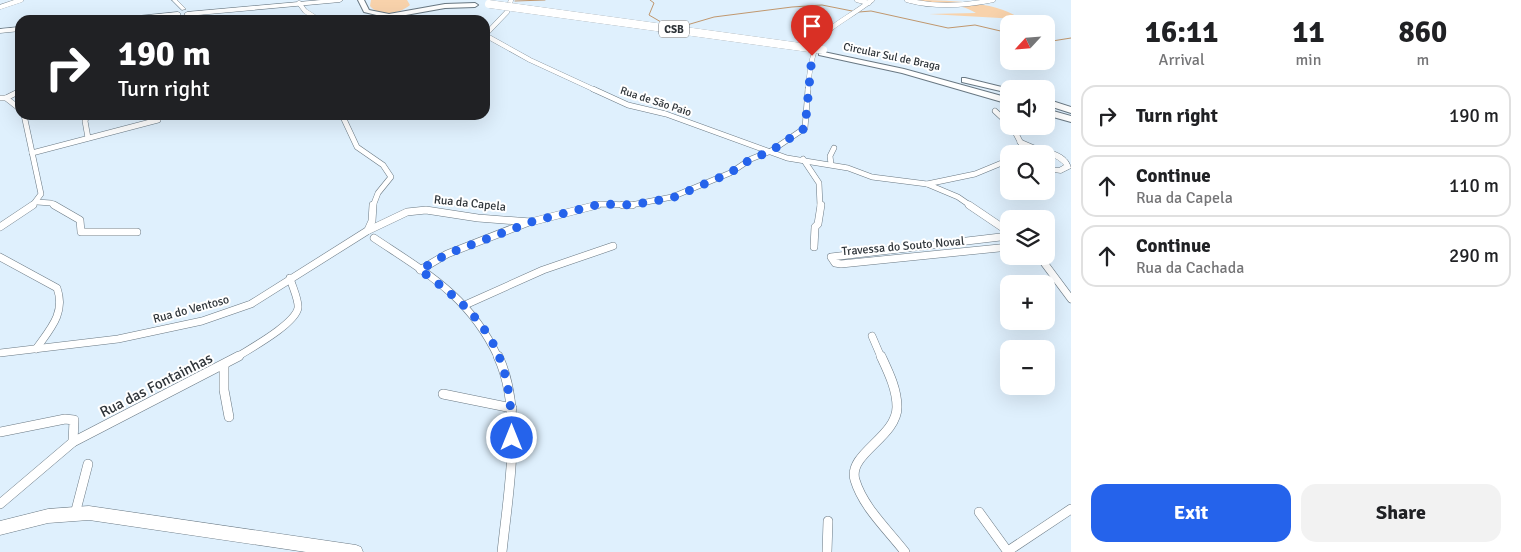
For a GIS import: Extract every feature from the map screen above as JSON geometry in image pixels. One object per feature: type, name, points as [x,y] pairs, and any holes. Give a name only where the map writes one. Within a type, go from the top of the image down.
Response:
[{"type":"highway","name":"Circular Sul de Braga","points":[[442,0],[487,5]]},
{"type":"highway","name":"Circular Sul de Braga","points":[[462,0],[823,52],[904,66],[1000,91]]},
{"type":"highway","points":[[363,1],[366,11],[381,15]]},
{"type":"highway","points":[[363,1],[371,11],[386,14],[409,10],[415,6],[416,2]]},
{"type":"highway","points":[[391,15],[445,6],[475,5]]},
{"type":"highway","points":[[823,52],[904,71],[1000,98]]},
{"type":"highway","points":[[1055,102],[1071,101]]},
{"type":"highway","points":[[1055,105],[1071,111]]},
{"type":"highway","points":[[1055,115],[1071,119]]},
{"type":"main road","points":[[316,2],[328,0]]},
{"type":"main road","points":[[168,15],[182,11],[204,12],[340,0]]},
{"type":"main road","points":[[0,31],[15,30]]},
{"type":"main road","points":[[1055,156],[1062,158],[1070,166],[1061,171],[1055,170]]},
{"type":"main road","points":[[0,528],[48,516],[89,513],[309,549],[356,552]]},
{"type":"street","points":[[0,7],[21,0]]},
{"type":"street","points":[[174,0],[182,11]]},
{"type":"street","points":[[490,28],[503,19],[511,0]]},
{"type":"street","points":[[857,0],[870,1]]},
{"type":"street","points":[[908,0],[963,6],[993,0]]},
{"type":"street","name":"Rua da Capela","points":[[368,231],[407,212],[426,210],[478,218],[531,222],[600,204],[631,205],[672,198],[730,173],[751,159],[771,151],[805,128],[812,56],[818,38],[870,1]]},
{"type":"street","points":[[299,3],[305,12],[310,15]]},
{"type":"street","name":"Rua de São Paio","points":[[490,37],[530,60],[628,105],[666,114],[787,158],[831,164],[872,176],[927,184]]},
{"type":"street","points":[[0,98],[6,98],[15,94]]},
{"type":"street","points":[[6,98],[15,105]]},
{"type":"street","points":[[995,111],[1000,116]]},
{"type":"street","points":[[0,227],[25,212],[36,202],[41,194],[26,120]]},
{"type":"street","points":[[85,120],[88,138]]},
{"type":"street","points":[[32,153],[158,120]]},
{"type":"street","points":[[344,120],[352,141],[357,147],[390,171],[391,177],[375,199],[372,225],[368,231]]},
{"type":"street","points":[[1016,135],[1022,145]]},
{"type":"street","points":[[1020,142],[1027,145]]},
{"type":"street","points":[[831,164],[830,156],[834,148]]},
{"type":"street","points":[[803,159],[823,192],[818,224],[815,227],[814,247]]},
{"type":"street","points":[[927,184],[976,174],[1000,164]]},
{"type":"street","points":[[927,184],[958,197],[1000,226]]},
{"type":"street","points":[[36,202],[51,203],[80,220],[81,232],[137,232]]},
{"type":"street","points":[[420,270],[447,254],[531,222]]},
{"type":"street","name":"Rua do Ventoso","points":[[0,353],[118,339],[202,321],[251,304],[368,231]]},
{"type":"street","name":"Travessa do Souto Noval","points":[[1000,237],[831,257],[832,260],[841,264],[1000,248]]},
{"type":"street","points":[[374,238],[420,270],[465,305],[495,345],[512,408],[512,454],[502,552]]},
{"type":"street","points":[[957,242],[966,251]]},
{"type":"street","points":[[465,305],[543,270],[613,246]]},
{"type":"street","points":[[899,248],[907,258]]},
{"type":"street","points":[[0,257],[57,288],[61,299],[59,316],[36,349]]},
{"type":"street","points":[[1046,265],[1071,299]]},
{"type":"street","name":"Rua das Fontainhas","points":[[0,504],[73,442],[224,365],[276,333],[291,320],[298,306],[290,278]]},
{"type":"street","points":[[872,336],[894,392],[897,410],[881,441],[856,462],[854,478],[865,502],[905,552]]},
{"type":"street","points":[[224,365],[224,390],[229,417]]},
{"type":"street","points":[[443,394],[512,408]]},
{"type":"street","points":[[0,432],[65,419],[74,420],[73,442]]},
{"type":"street","points":[[75,514],[88,464]]},
{"type":"street","points":[[979,512],[1008,552],[1071,509]]},
{"type":"street","points":[[826,552],[828,521]]},
{"type":"shaded area","points":[[371,0],[407,0],[410,5],[395,12],[384,13],[370,6]]},
{"type":"shaded area","points":[[915,0],[955,1],[985,5],[999,8],[1014,15],[1000,15],[1000,18],[929,14],[976,13],[954,5]]},
{"type":"waterway","points":[[515,1],[545,0]]},
{"type":"waterway","points":[[650,0],[654,3],[649,15],[661,22],[680,27],[714,17],[792,7],[822,5],[852,11]]},
{"type":"waterway","points":[[859,12],[871,11],[948,28],[975,25],[1000,31]]},
{"type":"waterway","points":[[1055,41],[1071,38]]},
{"type":"route","points":[[512,438],[512,408],[495,345],[465,305],[420,270],[447,254],[488,236],[531,222],[600,204],[631,205],[672,198],[730,173],[751,159],[771,151],[805,128],[812,56]]}]
